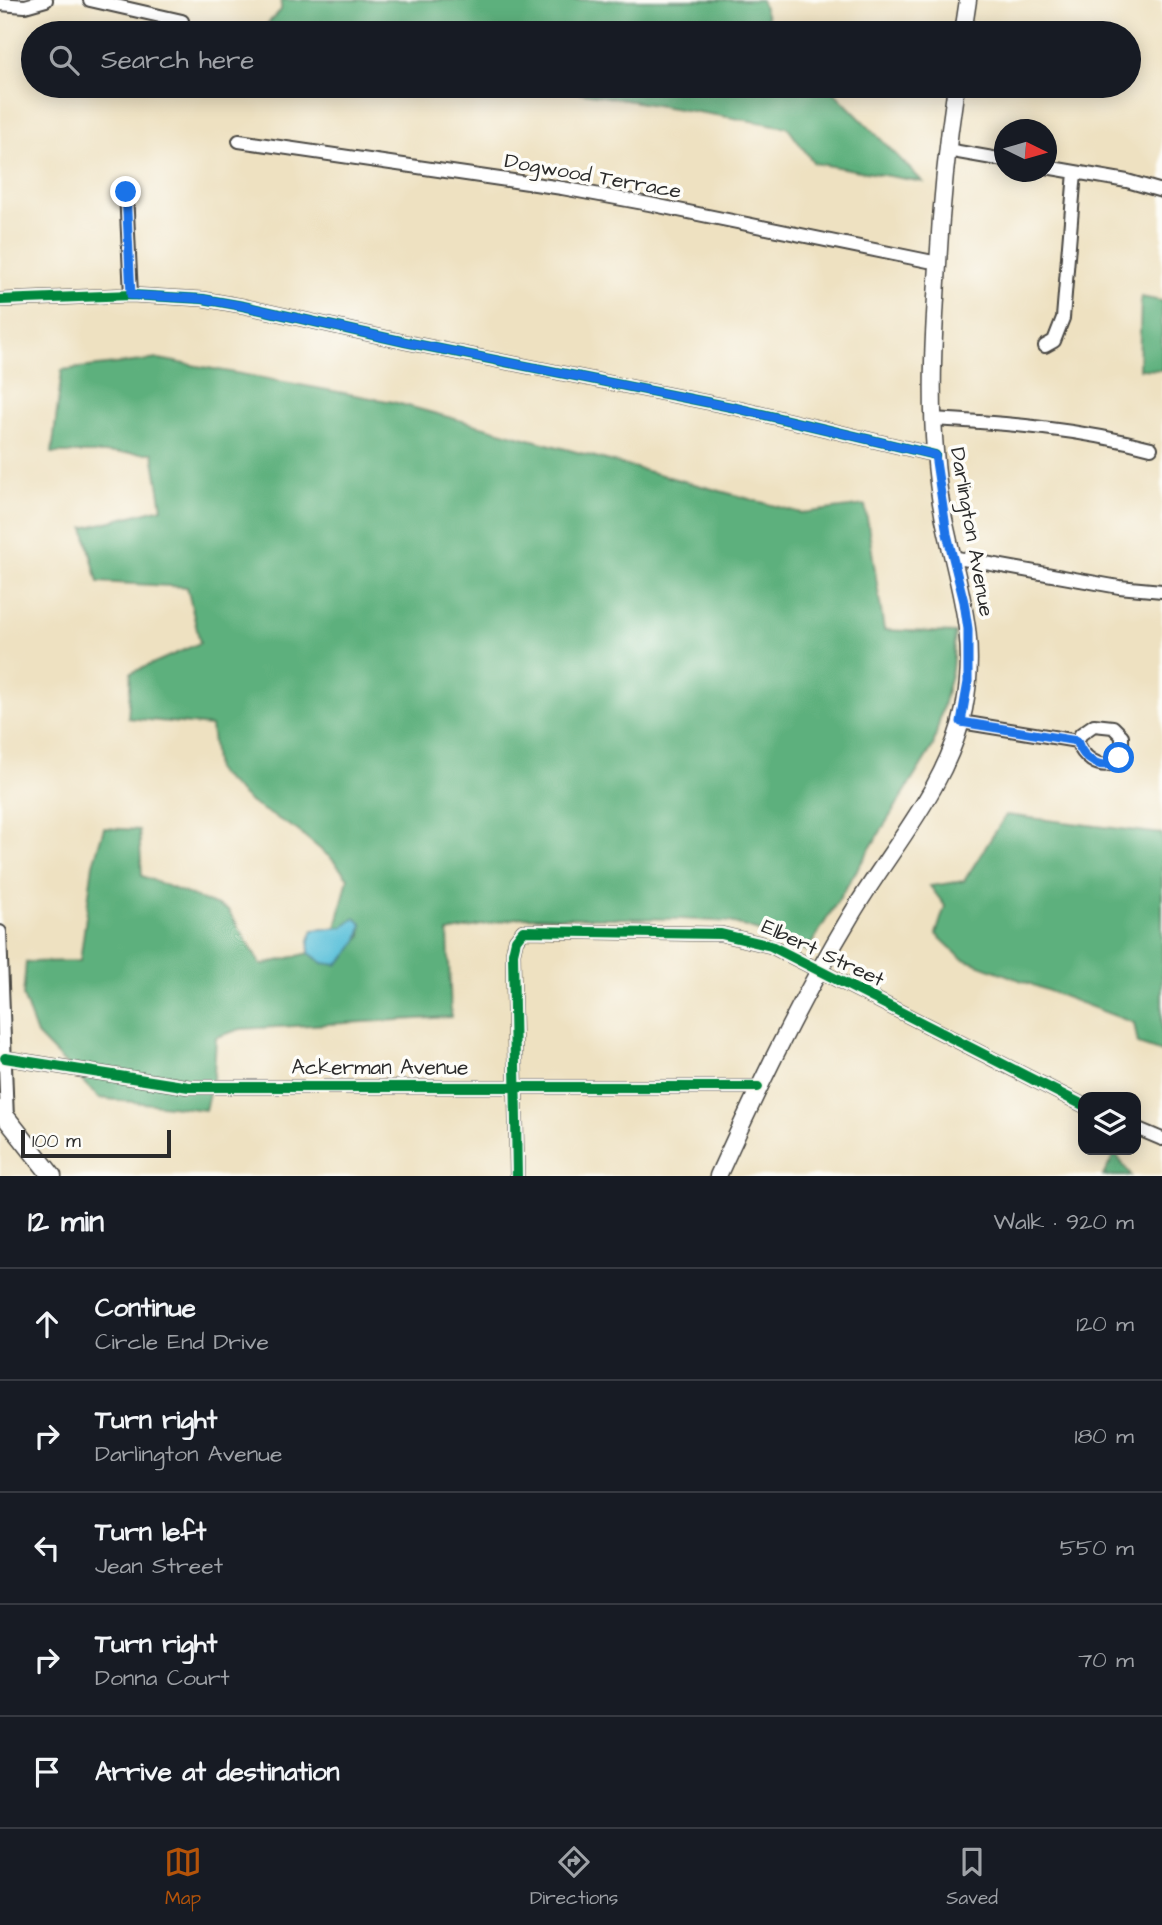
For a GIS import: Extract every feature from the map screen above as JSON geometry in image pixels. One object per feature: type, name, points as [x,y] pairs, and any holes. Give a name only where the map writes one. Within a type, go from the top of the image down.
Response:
[{"type":"main road","points":[[965,21],[968,0]]},
{"type":"main road","name":"Darlington Avenue","points":[[718,1176],[758,1087],[820,970],[875,877],[921,808],[942,771],[961,722],[970,655],[964,602],[940,495],[932,419],[932,354],[941,197],[954,98]]},
{"type":"main road","points":[[3,1114],[52,1176]]},
{"type":"street","points":[[0,4],[25,6],[46,0]]},
{"type":"street","points":[[90,0],[182,21]]},
{"type":"street","name":"Dogwood Terrace","points":[[239,141],[562,188],[938,263]]},
{"type":"street","points":[[947,150],[994,158]]},
{"type":"street","points":[[1057,169],[1127,181],[1162,191]]},
{"type":"street","points":[[1045,346],[1054,341],[1063,318],[1075,172]]},
{"type":"street","points":[[126,192],[131,295]]},
{"type":"street","points":[[0,300],[131,295],[193,298],[243,306],[405,342],[736,408],[935,455]]},
{"type":"street","points":[[932,419],[1060,429],[1151,448]]},
{"type":"street","points":[[952,557],[1061,577],[1162,591]]},
{"type":"street","points":[[961,722],[1077,741]]},
{"type":"street","name":"Elbert Street","points":[[515,1085],[513,953],[516,940],[523,931],[721,934],[771,946],[1078,1102]]},
{"type":"street","points":[[0,932],[5,1058],[3,1114]]},
{"type":"street","name":"Ackerman Avenue","points":[[5,1058],[189,1087],[758,1087]]},
{"type":"street","points":[[515,1085],[517,1176]]},
{"type":"street","points":[[1141,1130],[1162,1139]]},
{"type":"green space","points":[[281,0],[761,0],[768,21],[270,21],[281,10]]},
{"type":"green space","points":[[613,98],[840,98],[923,182],[814,163],[787,127]]},
{"type":"green space","points":[[1141,297],[1162,301],[1162,370],[1139,369]]},
{"type":"green space","points":[[159,359],[393,402],[801,513],[865,505],[884,630],[955,633],[952,670],[933,746],[807,951],[730,922],[681,919],[521,917],[448,932],[451,1017],[241,1029],[216,1037],[214,1074],[205,1110],[99,1098],[37,1035],[23,996],[26,962],[80,961],[93,864],[104,828],[139,830],[142,876],[228,910],[261,965],[309,953],[323,963],[361,937],[362,924],[355,918],[343,927],[336,928],[348,878],[332,859],[297,830],[251,803],[216,771],[211,726],[128,718],[131,673],[200,643],[187,587],[98,582],[84,528],[162,508],[153,453],[52,453],[62,370]]},
{"type":"green space","points":[[1006,815],[1162,834],[1162,1052],[1138,1044],[1134,1023],[961,958],[936,934],[945,906],[930,886],[964,881]]},
{"type":"green space","points":[[1116,1155],[1131,1176],[1103,1176]]},
{"type":"water","points":[[355,918],[362,924],[357,942],[337,965],[323,963],[309,953],[309,940],[313,930],[343,927]]},
{"type":"cycle path","points":[[0,300],[131,295],[203,299],[736,408],[935,455]]},
{"type":"cycle path","points":[[517,1176],[513,953],[516,940],[523,931],[721,934],[771,946],[1078,1102]]},
{"type":"cycle path","points":[[5,1058],[189,1087],[758,1087]]},
{"type":"route","points":[[126,192],[131,295],[173,296],[243,306],[405,342],[736,408],[935,455],[947,534],[968,629],[968,682],[961,722],[1077,741],[1084,756],[1102,765],[1114,763],[1119,758]]}]
